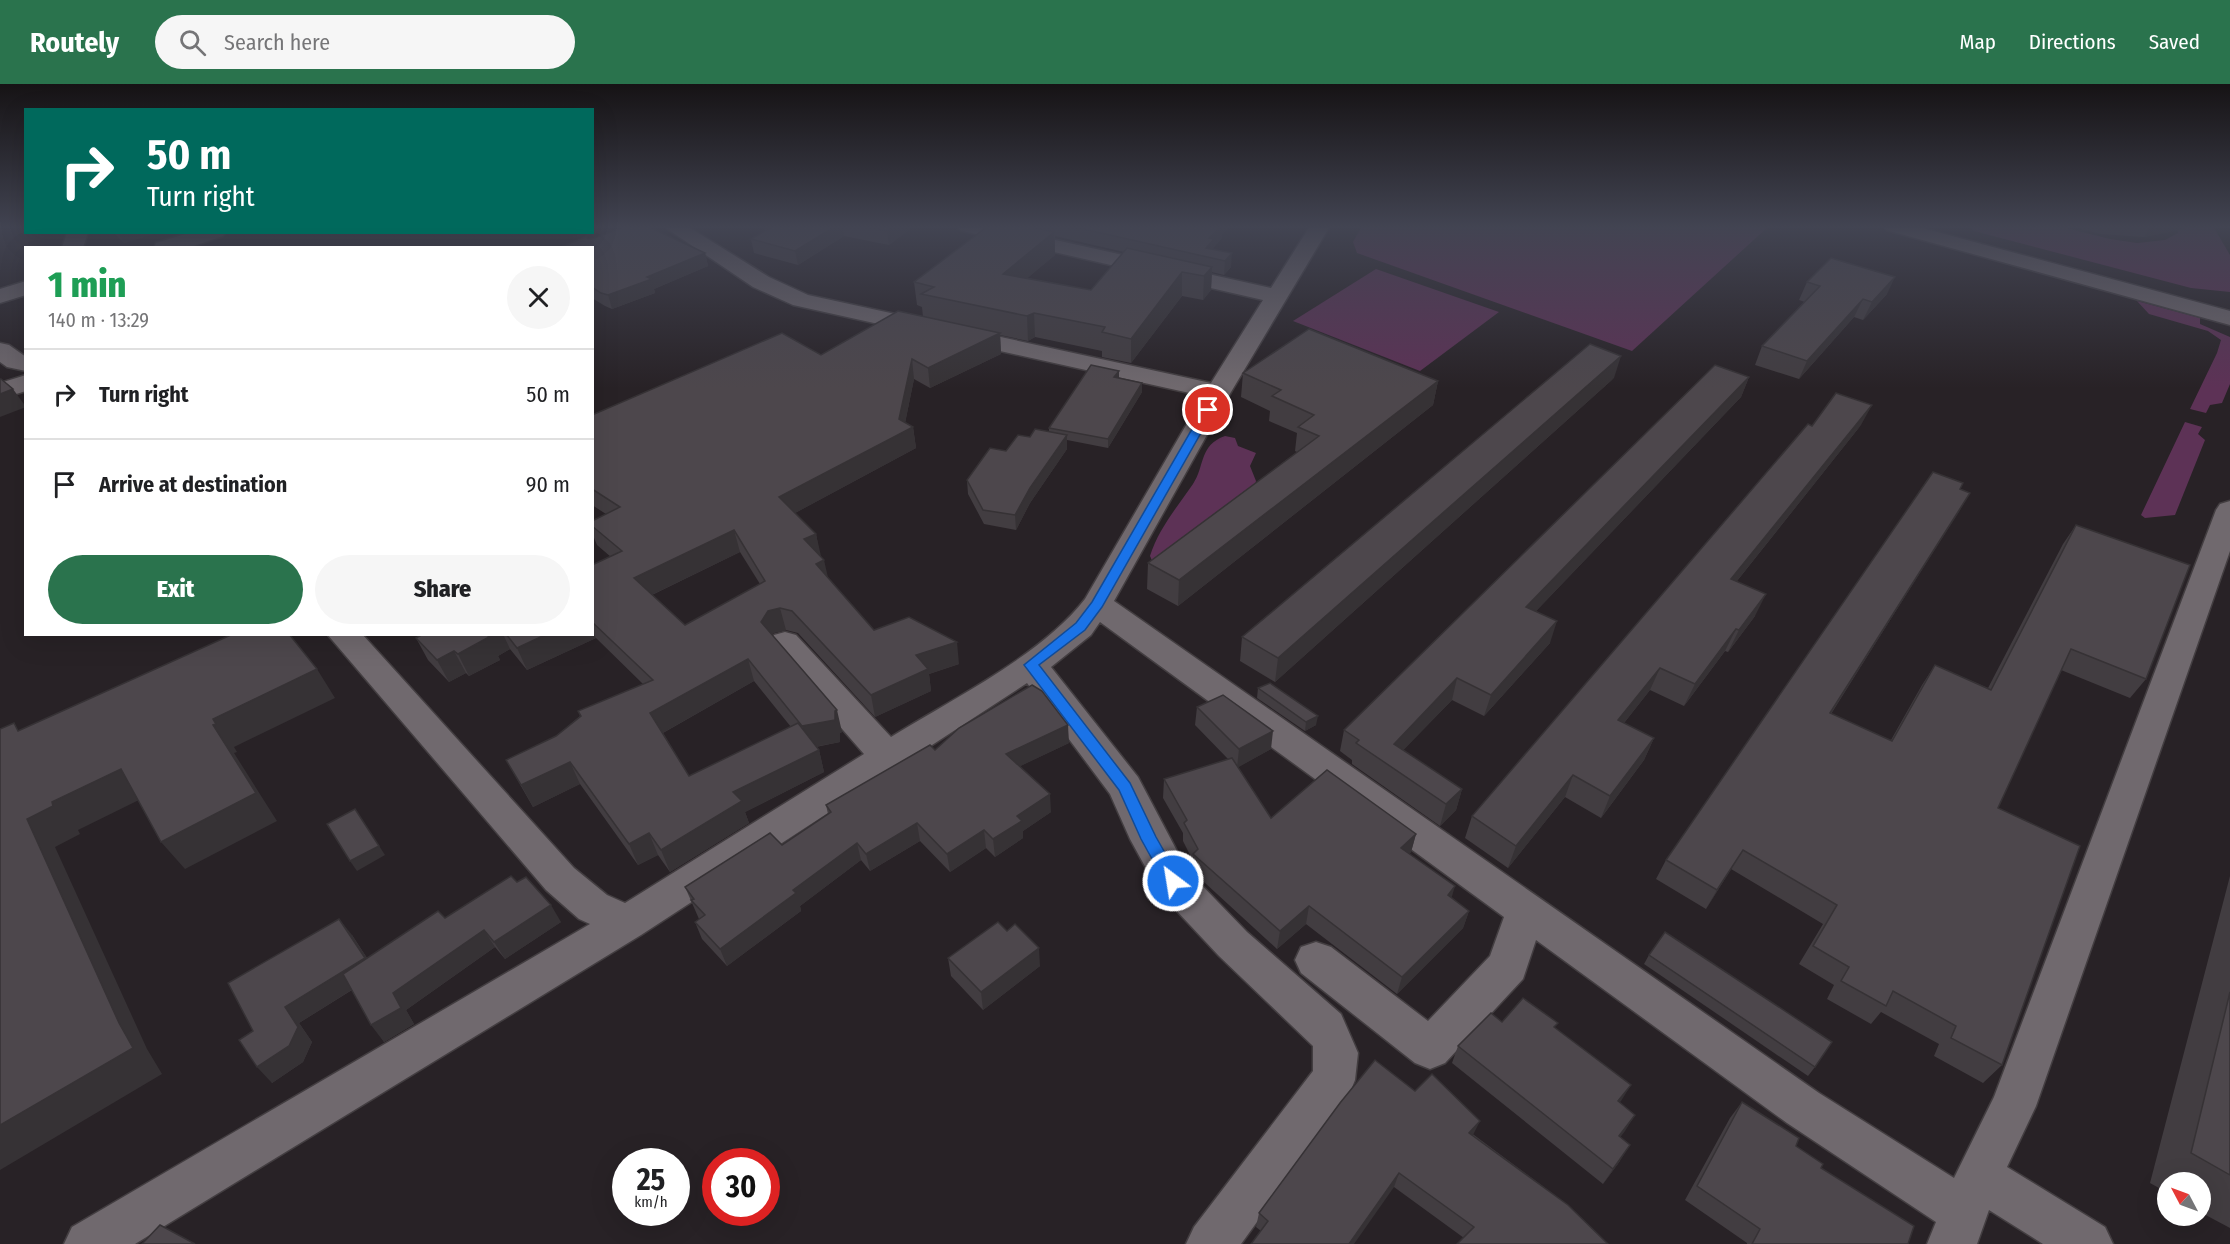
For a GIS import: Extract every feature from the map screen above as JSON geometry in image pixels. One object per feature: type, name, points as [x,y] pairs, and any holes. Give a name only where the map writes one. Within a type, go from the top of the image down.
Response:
[{"type":"street","points":[[758,280],[801,300],[1218,392]]},
{"type":"street","points":[[1207,280],[1276,296]]},
{"type":"street","points":[[89,1244],[627,923],[1031,665],[1080,627],[1097,604],[1218,392],[1286,280]]},
{"type":"street","points":[[2100,280],[2230,318]]},
{"type":"street","points":[[0,296],[24,289]]},
{"type":"street","points":[[0,351],[16,362],[24,363]]},
{"type":"street","points":[[0,391],[24,383]]},
{"type":"street","points":[[1964,1211],[2013,1106],[2230,510]]},
{"type":"street","points":[[1097,604],[1803,1108],[1964,1211],[2088,1244]]},
{"type":"street","points":[[344,636],[560,879],[593,907],[627,923]]},
{"type":"street","points":[[785,643],[888,757]]},
{"type":"street","points":[[1031,665],[1125,787],[1149,839],[1173,881],[1233,944],[1326,1028],[1336,1043],[1338,1059],[1332,1080],[1211,1244]]},
{"type":"street","points":[[1316,960],[1430,1049],[1508,966],[1520,925],[1530,913]]},
{"type":"shaded area","points":[[1358,280],[1408,280],[1499,312],[1420,371],[1293,321]]},
{"type":"shaded area","points":[[1433,280],[1710,280],[1632,351]]},
{"type":"shaded area","points":[[2161,280],[2230,280],[2230,292],[2191,288]]},
{"type":"shaded area","points":[[2137,301],[2200,318],[2200,324],[2230,337],[2230,384],[2222,403],[2210,405],[2206,413],[2190,409],[2221,340],[2208,331],[2149,314]]},
{"type":"shaded area","points":[[2185,422],[2202,427],[2198,434],[2205,440],[2175,515],[2145,518],[2141,515]]},
{"type":"shaded area","points":[[1225,436],[1235,438],[1238,446],[1256,453],[1250,466],[1256,481],[1254,490],[1154,565],[1150,556],[1158,537],[1197,477],[1207,450]]},
{"type":"building","points":[[594,280],[649,280],[608,295],[594,288]]},
{"type":"building","points":[[916,280],[1037,280],[1091,290],[1099,280],[1176,280],[1131,339],[1102,332],[1105,327],[1034,313],[1027,316],[921,294],[934,287],[914,282]]},
{"type":"building","points":[[1809,280],[1892,280],[1872,302],[1863,299],[1807,361],[1762,346],[1820,286],[1807,282]]},
{"type":"building","points":[[898,311],[1000,333],[928,368],[912,359],[899,419],[913,427],[779,497],[816,534],[804,539],[824,560],[816,564],[874,630],[909,617],[957,642],[916,655],[928,669],[871,695],[792,611],[780,608],[768,611],[761,622],[837,710],[835,720],[802,726],[748,659],[650,713],[689,776],[798,723],[819,750],[733,792],[742,801],[661,850],[649,833],[629,844],[570,762],[521,785],[506,760],[556,736],[581,716],[578,711],[653,680],[594,624],[594,564],[622,551],[594,528],[594,520],[620,507],[594,490],[594,414],[782,333],[821,355]],"holes":[[[734,530],[765,581],[685,625],[634,578]]]},
{"type":"building","points":[[1309,329],[1438,381],[1179,580],[1148,563],[1319,436],[1298,427],[1314,415],[1272,396],[1281,390],[1243,373]]},
{"type":"building","points":[[1590,344],[1621,356],[1278,658],[1242,637]]},
{"type":"building","points":[[1091,365],[1119,371],[1114,377],[1142,383],[1108,439],[1049,428]]},
{"type":"building","points":[[1715,365],[1749,377],[1526,607],[1557,621],[1491,695],[1457,678],[1394,744],[1462,789],[1446,804],[1356,743],[1359,740],[1344,730]]},
{"type":"building","points":[[1,379],[13,389],[0,394]]},
{"type":"building","points":[[1836,393],[1872,405],[1731,579],[1766,594],[1739,630],[1736,629],[1695,684],[1660,668],[1618,720],[1654,738],[1610,796],[1573,775],[1516,846],[1472,816],[1808,424],[1812,426]]},
{"type":"building","points":[[1035,429],[1067,435],[1030,488],[1015,515],[983,510],[967,480],[990,448],[1006,451],[1018,435],[1030,437]]},
{"type":"building","points":[[1933,472],[1963,483],[1960,489],[1970,493],[1830,713],[1892,741],[1935,665],[1991,690],[2076,525],[2190,565],[2146,679],[2071,649],[1998,808],[2080,846],[2002,1065],[1951,1038],[1956,1026],[1893,991],[1886,1006],[1841,981],[1849,967],[1813,946],[1837,905],[1743,850],[1717,890],[1666,860]]},
{"type":"building","points":[[229,636],[291,636],[317,669],[213,719],[216,724],[213,725],[256,793],[161,842],[121,769],[52,802],[53,806],[27,819],[119,1023],[133,1048],[0,1125],[0,729],[14,723],[18,731]]},
{"type":"building","points":[[420,636],[489,637],[458,654],[454,651],[437,660],[416,638]]},
{"type":"building","points":[[508,636],[543,636],[517,648]]},
{"type":"building","points":[[1270,683],[1318,716],[1306,722],[1258,688]]},
{"type":"building","points":[[1032,685],[1042,691],[1068,725],[1006,754],[1050,794],[1017,816],[1022,821],[993,839],[984,830],[947,854],[917,823],[866,854],[857,843],[793,890],[796,893],[720,949],[695,922],[705,915],[691,900],[694,899],[685,887],[770,833],[782,845],[831,812],[826,805],[930,745],[935,750],[959,728]]},
{"type":"building","points":[[1223,695],[1273,731],[1239,749],[1197,707]]},
{"type":"building","points":[[1232,758],[1271,818],[1327,770],[1416,834],[1401,848],[1455,886],[1448,895],[1469,911],[1402,977],[1309,906],[1280,931],[1193,854],[1198,849],[1184,823],[1187,820],[1164,779]]},
{"type":"building","points":[[355,809],[379,846],[350,861],[327,824]]},
{"type":"building","points":[[511,876],[517,882],[526,877],[551,905],[494,942],[484,930],[393,993],[401,1008],[371,1025],[343,974],[438,911],[445,918]]},
{"type":"building","points":[[339,919],[365,958],[285,1007],[298,1027],[289,1046],[257,1067],[239,1040],[253,1031],[228,983]]},
{"type":"building","points":[[998,922],[1007,931],[1015,924],[1039,948],[981,992],[948,958]]},
{"type":"building","points":[[1665,932],[1832,1042],[1815,1067],[1649,955]]},
{"type":"building","points":[[2230,992],[2230,1175],[2191,1153]]},
{"type":"building","points":[[1523,998],[1558,1023],[1554,1027],[1631,1085],[1618,1101],[1635,1115],[1619,1136],[1630,1145],[1613,1169],[1458,1046],[1491,1013],[1502,1022]]},
{"type":"building","points":[[1375,1060],[1415,1091],[1432,1074],[1480,1121],[1469,1133],[1568,1205],[1608,1244],[1457,1244],[1474,1227],[1399,1173],[1349,1244],[1251,1244],[1268,1221],[1259,1213],[1340,1103]]},
{"type":"building","points":[[1742,1102],[1799,1138],[1796,1146],[1823,1164],[1821,1168],[1914,1226],[1908,1244],[1752,1244],[1760,1229],[1697,1186]]},
{"type":"building","points":[[160,1225],[195,1244],[142,1244]]},
{"type":"route","points":[[1173,881],[1149,839],[1125,787],[1031,665],[1080,627],[1097,604],[1208,410]]}]
